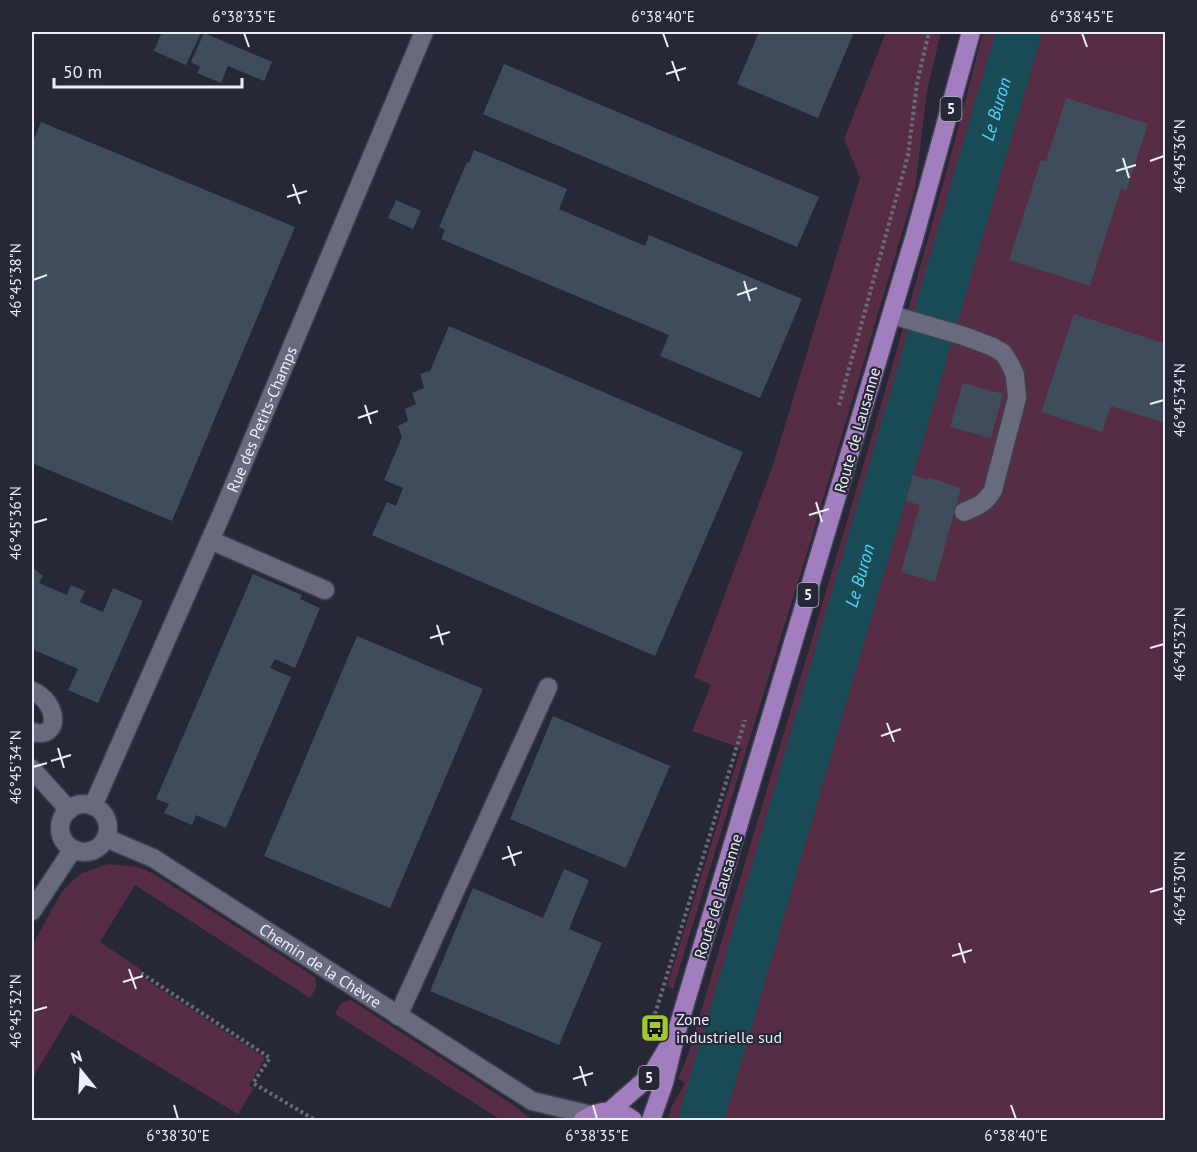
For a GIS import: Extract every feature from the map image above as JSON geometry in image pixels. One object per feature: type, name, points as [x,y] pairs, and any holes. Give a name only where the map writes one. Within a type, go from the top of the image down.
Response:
[{"type":"main road","name":"Route de Lausanne","points":[[651,1120],[898,317],[970,32]]},
{"type":"main road","name":"Route de Lausanne","points":[[610,1111],[652,1074],[676,1034]]},
{"type":"main road","points":[[587,1118],[610,1111],[633,1120]]},
{"type":"street","name":"Rue des Petits-Champs","points":[[93,806],[210,540],[424,32]]},
{"type":"street","points":[[898,317],[964,336],[1003,353],[1015,375],[1017,398],[993,490],[988,499],[964,512]]},
{"type":"street","points":[[210,540],[325,590]]},
{"type":"street","points":[[398,1016],[548,687]]},
{"type":"street","points":[[32,691],[40,694],[51,707],[54,719],[45,731],[39,734],[32,732]]},
{"type":"street","points":[[32,769],[69,810]]},
{"type":"street","points":[[76,805],[93,806],[101,811],[106,819],[108,828],[106,838],[100,846],[92,850],[82,852],[73,849],[62,835],[60,826],[63,817],[76,805]]},
{"type":"street","name":"Chemin de la Chèvre","points":[[106,838],[153,858],[532,1101],[587,1118]]},
{"type":"street","points":[[32,911],[73,849]]},
{"type":"street","name":"Chemin de la Chèvre","points":[[532,1101],[546,1120]]},
{"type":"path","points":[[838,409],[908,155],[917,83],[929,32]]},
{"type":"path","points":[[645,1045],[745,720]]},
{"type":"path","points":[[141,973],[270,1058],[253,1083],[315,1120]]},
{"type":"shaded area","points":[[886,32],[941,32],[927,91],[915,189],[815,526],[673,989],[667,986],[741,748],[692,731],[711,685],[694,677],[772,468],[860,178],[844,139]]},
{"type":"shaded area","points":[[983,32],[1165,32],[1165,1120],[668,1120],[671,1108],[685,1083],[678,1079],[689,1052],[878,416]]},
{"type":"shaded area","points":[[108,864],[138,867],[154,874],[315,977],[316,988],[310,998],[135,885],[100,942],[142,970],[139,975],[265,1058],[249,1085],[254,1088],[238,1114],[71,1014],[32,1079],[32,946],[61,893],[71,882],[82,873]]},
{"type":"shaded area","points":[[351,1000],[512,1104],[532,1120],[501,1120],[335,1014],[341,1003]]},
{"type":"building","points":[[162,32],[201,32],[186,65],[154,51]]},
{"type":"building","points":[[759,32],[854,32],[818,118],[737,84]]},
{"type":"building","points":[[204,33],[272,62],[264,81],[228,66],[221,83],[197,73],[200,67],[191,62]]},
{"type":"building","points":[[504,64],[819,197],[797,247],[483,114]]},
{"type":"building","points":[[1066,98],[1148,124],[1126,191],[1121,188],[1090,286],[1009,260],[1041,160],[1046,162]]},
{"type":"building","points":[[41,122],[295,227],[172,521],[32,463],[32,144]]},
{"type":"building","points":[[474,150],[567,189],[559,209],[645,246],[649,235],[802,299],[760,398],[660,356],[669,335],[441,239],[445,230],[439,227]]},
{"type":"building","points":[[396,200],[421,211],[413,229],[388,218]]},
{"type":"building","points":[[1074,314],[1166,344],[1164,423],[1111,406],[1102,432],[1041,412]]},
{"type":"building","points":[[449,326],[743,452],[655,656],[372,535],[387,502],[396,506],[403,488],[384,480],[402,437],[398,426],[408,421],[405,409],[416,404],[412,393],[424,388],[420,374],[430,371]]},
{"type":"building","points":[[963,383],[1003,394],[991,438],[950,427]]},
{"type":"building","points":[[913,475],[927,480],[928,477],[961,488],[935,582],[901,572],[920,505],[906,501]]},
{"type":"building","points":[[32,567],[43,576],[39,583],[67,595],[71,585],[85,591],[80,602],[103,612],[113,588],[143,601],[98,703],[68,690],[78,669],[32,649]]},
{"type":"building","points":[[253,574],[302,595],[300,599],[320,608],[295,668],[275,659],[270,668],[291,677],[226,828],[196,815],[192,825],[164,813],[169,804],[156,799]]},
{"type":"building","points":[[357,636],[483,689],[390,908],[264,856]]},
{"type":"building","points":[[553,716],[670,766],[626,868],[510,819]]},
{"type":"building","points":[[564,869],[589,880],[569,929],[602,943],[559,1045],[430,991],[473,888],[543,918]]},
{"type":"waterway","name":"Le Buron","points":[[701,1120],[1019,32]]},
{"type":"place","name":"Zone industrielle sud","points":[[655,1028]]}]
